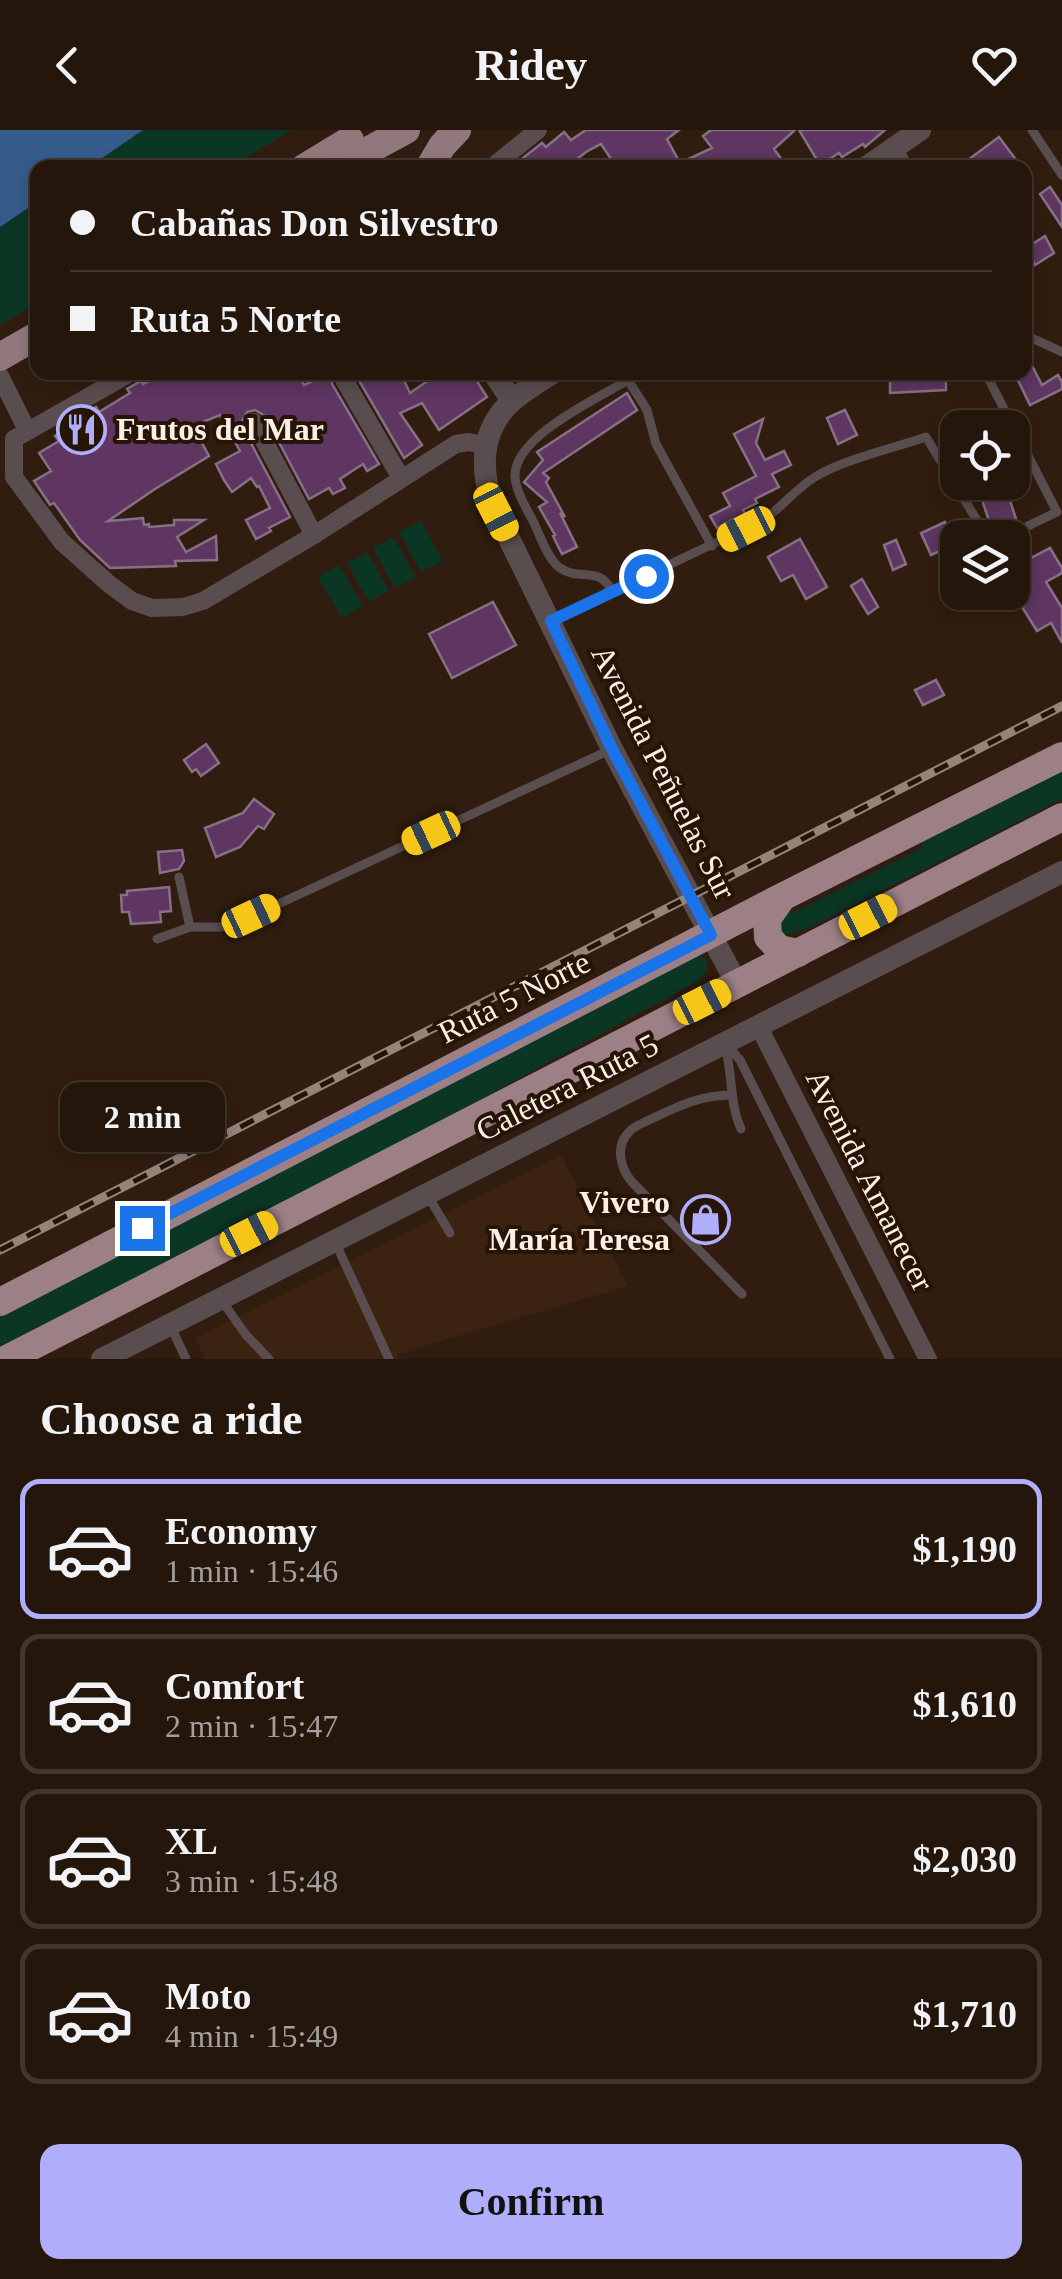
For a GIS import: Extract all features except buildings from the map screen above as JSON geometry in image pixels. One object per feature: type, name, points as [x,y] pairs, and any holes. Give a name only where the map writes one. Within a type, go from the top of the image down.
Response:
[{"type":"highway","name":"Ruta 5 Norte","points":[[0,1302],[1062,756]]},
{"type":"highway","points":[[7,1359],[1062,818]]},
{"type":"highway","points":[[782,898],[767,918],[766,931],[774,946],[798,952]]},
{"type":"main road","points":[[330,160],[406,130]]},
{"type":"main road","points":[[433,160],[458,130]]},
{"type":"main road","points":[[0,357],[30,340]]},
{"type":"street","points":[[502,160],[538,130]]},
{"type":"street","points":[[878,160],[920,130]]},
{"type":"street","points":[[0,376],[27,430]]},
{"type":"street","points":[[118,380],[14,439],[14,477],[62,542],[109,584],[142,606],[166,609],[203,601],[456,444],[487,446],[497,420],[512,401],[542,380]]},
{"type":"street","points":[[344,380],[401,478]]},
{"type":"street","points":[[498,380],[512,401]]},
{"type":"street","points":[[254,422],[314,535]]},
{"type":"street","name":"Avenida Peñuelas Sur","points":[[487,446],[484,470],[489,496],[612,749],[737,984]]},
{"type":"street","name":"Caletera Ruta 5","points":[[102,1359],[1062,872]]},
{"type":"street","name":"Avenida Amanecer","points":[[759,1027],[928,1359]]},
{"type":"lane","points":[[1032,130],[1062,175]]},
{"type":"lane","points":[[898,146],[906,160]]},
{"type":"lane","points":[[1032,339],[1062,352]]},
{"type":"lane","points":[[613,592],[600,576],[572,573],[558,566],[520,495],[516,470],[521,455],[542,433],[628,380],[647,410],[656,444],[712,546]]},
{"type":"lane","points":[[551,621],[770,516],[825,470],[926,437],[983,530],[1005,537],[1060,517],[989,380]]},
{"type":"lane","points":[[157,939],[190,927],[229,927],[612,749]]},
{"type":"lane","points":[[180,877],[190,927]]},
{"type":"lane","points":[[724,1044],[733,1108],[741,1129]]},
{"type":"lane","points":[[724,1044],[740,1060],[890,1359]]},
{"type":"lane","points":[[731,1095],[689,1101],[631,1129],[620,1156],[632,1182],[742,1294]]},
{"type":"lane","points":[[426,1194],[450,1233]]},
{"type":"lane","points":[[334,1240],[389,1359]]},
{"type":"lane","points":[[220,1298],[269,1359]]},
{"type":"lane","points":[[169,1325],[186,1359]]},
{"type":"shaded area","points":[[561,1155],[628,1286],[397,1354],[398,1359],[205,1359],[195,1338]]},
{"type":"green space","points":[[0,130],[292,130],[242,160],[30,160],[30,307],[0,325]]},
{"type":"green space","points":[[421,521],[443,561],[421,572],[399,532]]},
{"type":"green space","points":[[393,537],[416,577],[395,588],[373,548]]},
{"type":"green space","points":[[367,552],[389,591],[369,602],[347,563]]},
{"type":"green space","points":[[339,565],[363,606],[342,618],[318,577]]},
{"type":"green space","points":[[1062,769],[1062,799],[809,928],[782,936],[777,924],[786,912],[792,913],[922,848],[922,842]]},
{"type":"green space","points":[[697,954],[708,965],[698,981],[465,1111],[0,1352],[0,1313]]},
{"type":"water","points":[[0,130],[143,130],[99,160],[30,160],[30,207],[0,227]]},
{"type":"railway","points":[[0,1250],[1062,706]]},
{"type":"place","name":"Frutos del Mar","points":[[81,429]]},
{"type":"place","name":"Vivero María Teresa","points":[[705,1220]]},
{"type":"route","points":[[142,1228],[711,935],[612,749],[551,621],[646,576]]}]
